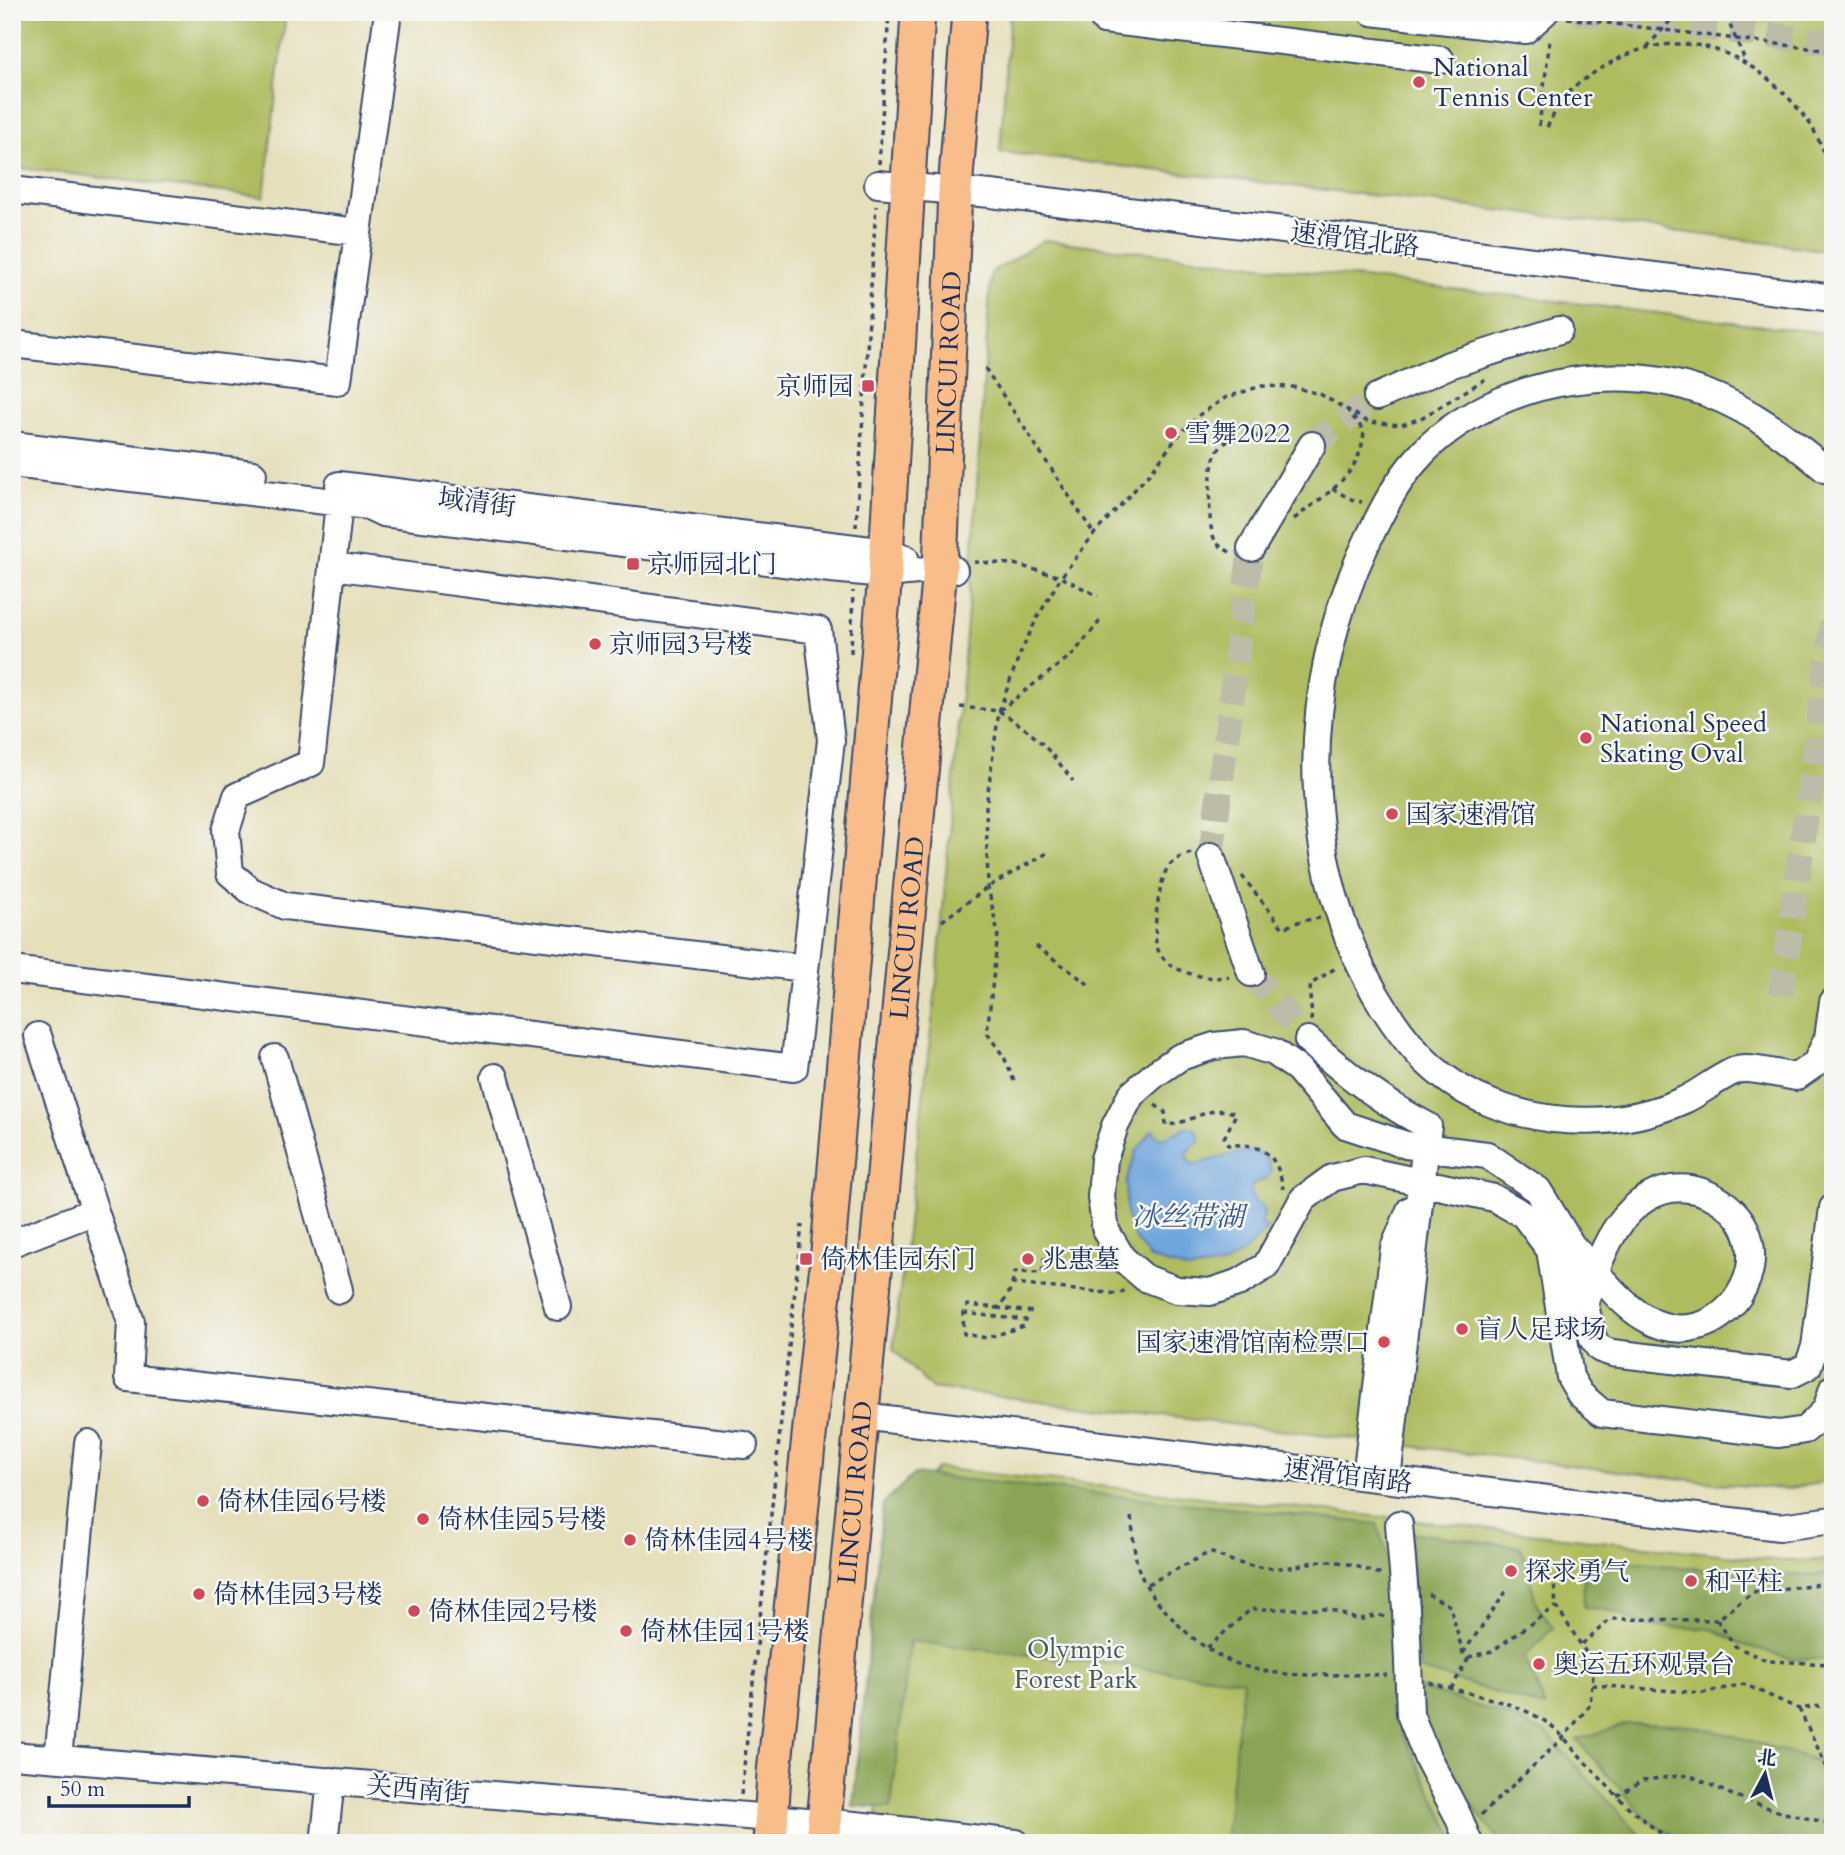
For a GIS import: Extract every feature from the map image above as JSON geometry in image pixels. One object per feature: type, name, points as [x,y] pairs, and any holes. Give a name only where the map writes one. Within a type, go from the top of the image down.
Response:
[{"type":"main road","name":"LINCUI ROAD","points":[[771,1830],[774,1773],[827,1263],[886,563],[902,260],[892,185],[911,120],[918,12]]},
{"type":"main road","name":"LINCUI ROAD","points":[[823,1833],[935,631],[955,567],[943,502],[955,190],[969,12]]},
{"type":"main road","points":[[911,120],[960,122]]},
{"type":"main road","points":[[902,260],[952,264]]},
{"type":"main road","points":[[889,499],[943,502]]},
{"type":"main road","points":[[881,624],[935,631]]},
{"type":"street","points":[[12,344],[338,381],[388,12]]},
{"type":"street","points":[[1103,12],[1104,20],[1441,60]]},
{"type":"street","points":[[1372,12],[1525,30],[1548,25]]},
{"type":"street","name":"速滑馆北路","points":[[892,185],[955,190],[1833,298]]},
{"type":"street","points":[[12,190],[358,232]]},
{"type":"street","points":[[1377,397],[1449,365],[1559,330]]},
{"type":"street","points":[[1833,470],[1825,469],[1756,415],[1711,394],[1675,384],[1637,378],[1584,379],[1531,390],[1506,399],[1459,424],[1418,458],[1385,505],[1344,596],[1325,671],[1317,746],[1319,821],[1328,871],[1339,916],[1356,957],[1389,1016],[1432,1070],[1470,1094],[1511,1110],[1560,1120],[1610,1119],[1659,1109],[1705,1090],[1738,1069],[1796,1077],[1816,1063],[1828,1038],[1833,1002]]},
{"type":"street","name":"域清街","points":[[12,445],[886,563],[955,567]]},
{"type":"street","points":[[1251,548],[1312,445]]},
{"type":"street","name":"域清街","points":[[12,464],[368,506],[396,515],[831,569],[886,563]]},
{"type":"street","points":[[339,503],[311,763],[237,796],[226,831],[230,873],[251,891],[285,906],[805,968]]},
{"type":"street","points":[[12,970],[794,1068],[831,740],[818,630],[332,565]]},
{"type":"street","points":[[1203,854],[1251,973]]},
{"type":"street","points":[[1309,1035],[1371,1092],[1428,1125],[1422,1182],[1394,1248],[1377,1478]]},
{"type":"street","points":[[38,1036],[131,1322],[128,1378],[744,1446]]},
{"type":"street","points":[[1585,1303],[1595,1271],[1628,1213],[1649,1196],[1676,1189],[1703,1192],[1727,1205],[1744,1227],[1751,1253],[1748,1280],[1734,1304],[1713,1321],[1686,1328],[1672,1328],[1647,1319],[1635,1311],[1595,1271],[1570,1243],[1538,1190],[1487,1155],[1406,1145],[1345,1125],[1298,1069],[1274,1052],[1244,1043],[1214,1046],[1180,1057],[1131,1095],[1115,1126],[1104,1159],[1101,1197],[1106,1230],[1122,1258],[1145,1278],[1177,1290],[1210,1292],[1240,1282],[1266,1266],[1303,1199],[1332,1178],[1364,1170],[1494,1198],[1524,1215],[1550,1250],[1570,1377],[1580,1394],[1602,1413],[1779,1434],[1805,1430],[1826,1410],[1833,1388]]},
{"type":"street","points":[[275,1058],[339,1290]]},
{"type":"street","points":[[495,1077],[558,1307]]},
{"type":"street","points":[[1570,1243],[1592,1339],[1600,1349],[1612,1353],[1792,1374],[1808,1366],[1815,1347],[1833,1208]]},
{"type":"street","points":[[12,1242],[95,1211]]},
{"type":"street","name":"速滑馆南路","points":[[862,1416],[1780,1527],[1833,1520]]},
{"type":"street","points":[[58,1759],[88,1443]]},
{"type":"street","points":[[1399,1524],[1407,1624],[1410,1714],[1427,1757],[1467,1837]]},
{"type":"street","name":"关西南街","points":[[12,1755],[331,1781],[771,1830],[1016,1843]]},
{"type":"street","points":[[324,1843],[331,1781]]},
{"type":"path","points":[[1567,12],[1566,18],[1833,51]]},
{"type":"path","points":[[1646,48],[1678,12]]},
{"type":"path","points":[[1726,16],[1746,62]]},
{"type":"path","points":[[1539,126],[1548,25]]},
{"type":"path","points":[[1547,127],[1566,95],[1597,70],[1646,48],[1681,43],[1715,48],[1746,62],[1776,85],[1807,119],[1827,160]]},
{"type":"path","points":[[985,368],[1094,534]]},
{"type":"path","points":[[1014,1081],[1004,1057],[987,1033],[998,934],[988,887],[986,806],[999,711],[1019,656],[1060,577],[1094,534],[1150,473],[1178,436],[1199,415],[1225,398],[1261,386],[1293,387],[1320,394],[1368,422],[1402,425],[1423,417],[1492,375]]},
{"type":"path","points":[[1346,408],[1364,431],[1363,450],[1352,471],[1332,489],[1355,501],[1385,505]]},
{"type":"path","points":[[1251,548],[1239,552],[1227,550],[1220,547],[1212,533],[1210,503],[1216,452],[1227,441],[1242,437],[1292,440],[1312,445]]},
{"type":"path","points":[[955,567],[1014,564],[1060,577],[1098,596]]},
{"type":"path","points":[[999,711],[1073,654],[1100,621]]},
{"type":"path","points":[[960,707],[999,711],[1027,728],[1053,754],[1073,781]]},
{"type":"path","points":[[942,921],[988,887],[1047,853]]},
{"type":"path","points":[[1203,854],[1180,857],[1167,869],[1158,907],[1157,946],[1171,964],[1191,973],[1219,978],[1251,973]]},
{"type":"path","points":[[1235,867],[1283,928],[1301,920],[1339,916]]},
{"type":"path","points":[[1036,946],[1092,987]]},
{"type":"path","points":[[1309,1035],[1312,1014],[1308,996],[1311,984],[1328,971],[1356,957]]},
{"type":"path","points":[[1125,1107],[1154,1104],[1165,1112],[1166,1125],[1177,1125],[1208,1112],[1226,1109],[1236,1114],[1224,1138],[1228,1145],[1245,1144],[1258,1147],[1275,1160],[1284,1198]]},
{"type":"path","points":[[997,1308],[1007,1298],[1016,1272],[1042,1273],[1045,1253]]},
{"type":"path","points":[[1012,1284],[1119,1294],[1145,1278]]},
{"type":"path","points":[[963,1313],[1026,1320],[1024,1326],[987,1338],[964,1334],[963,1313],[967,1305],[1035,1312]]},
{"type":"path","points":[[1147,1584],[1210,1552],[1234,1562],[1266,1569],[1293,1567],[1323,1560],[1350,1565],[1404,1581],[1450,1606],[1463,1653],[1468,1657]]},
{"type":"path","points":[[1467,1837],[1563,1738],[1590,1705],[1594,1665],[1556,1606],[1554,1582]]},
{"type":"path","points":[[1582,1644],[1611,1619],[1717,1620],[1753,1592],[1831,1583],[1833,1608]]},
{"type":"path","points":[[1463,1653],[1508,1589]]},
{"type":"path","points":[[1451,1690],[1468,1657],[1492,1651],[1556,1606]]},
{"type":"path","points":[[1207,1648],[1251,1609],[1329,1609],[1358,1620],[1378,1615],[1407,1624]]},
{"type":"path","points":[[1717,1620],[1735,1646],[1767,1661],[1833,1664]]},
{"type":"path","points":[[1592,1685],[1703,1693],[1744,1684],[1799,1709],[1833,1704]]},
{"type":"path","points":[[1799,1709],[1833,1780]]},
{"type":"path","points":[[1617,1796],[1643,1780],[1689,1774],[1730,1794],[1780,1812],[1833,1824]]},
{"type":"green space","points":[[12,12],[286,12],[264,197],[12,167]]},
{"type":"green space","name":"National Tennis Center","points":[[1010,12],[1833,12],[1833,251],[1000,152]]},
{"type":"green space","name":"国家速滑馆","points":[[1044,240],[1833,334],[1833,1481],[1784,1489],[1725,1484],[931,1388],[893,1349],[937,980],[972,562],[991,273]]},
{"type":"green space","name":"Olympic Forest Park","points":[[937,1468],[1781,1561],[1833,1560],[1833,1843],[874,1843],[912,1497]]},
{"type":"green space","points":[[914,1474],[1377,1524],[1388,1558],[1390,1648],[1402,1733],[1457,1843],[1225,1843],[1243,1680],[910,1641],[891,1808],[853,1806],[883,1504]]},
{"type":"green space","points":[[1409,1532],[1521,1547],[1537,1605],[1553,1628],[1524,1657],[1546,1708],[1419,1669]]},
{"type":"green space","points":[[1583,1557],[1729,1572],[1818,1575],[1833,1572],[1833,1660],[1787,1658],[1744,1645],[1712,1629],[1644,1626],[1617,1612],[1584,1607]]},
{"type":"green space","points":[[1419,1688],[1512,1717],[1547,1734],[1644,1840],[1650,1843],[1497,1843],[1495,1834],[1456,1784],[1434,1749],[1421,1710]]},
{"type":"green space","points":[[1625,1724],[1691,1726],[1833,1764],[1833,1843],[1686,1843],[1646,1818],[1577,1740]]},
{"type":"water","name":"冰丝带湖","points":[[1188,1127],[1196,1129],[1199,1135],[1199,1142],[1187,1152],[1188,1160],[1192,1164],[1250,1152],[1260,1154],[1267,1161],[1271,1173],[1267,1178],[1253,1184],[1250,1192],[1253,1199],[1263,1206],[1264,1216],[1260,1225],[1268,1227],[1245,1251],[1224,1265],[1188,1270],[1150,1258],[1134,1237],[1126,1213],[1126,1182],[1136,1152],[1153,1129],[1157,1136],[1163,1138]]},
{"type":"tunnel","points":[[1575,12],[1833,43]]},
{"type":"tunnel","points":[[1312,445],[1377,397]]},
{"type":"tunnel","points":[[1211,856],[1251,548]]},
{"type":"tunnel","points":[[1781,995],[1833,622]]},
{"type":"tunnel","points":[[1251,973],[1308,1040]]},
{"type":"place","name":"National Tennis Center","points":[[1419,82]]},
{"type":"place","name":"京师园","points":[[868,386]]},
{"type":"place","name":"雪舞2022","points":[[1171,433]]},
{"type":"place","name":"京师园北门","points":[[633,564]]},
{"type":"place","name":"京师园3号楼","points":[[595,644]]},
{"type":"place","name":"National Speed Skating Oval","points":[[1586,738]]},
{"type":"place","name":"国家速滑馆","points":[[1392,814]]},
{"type":"place","name":"倚林佳园东门","points":[[806,1259]]},
{"type":"place","name":"兆惠墓","points":[[1028,1259]]},
{"type":"place","name":"盲人足球场","points":[[1462,1329]]},
{"type":"place","name":"国家速滑馆南检票口","points":[[1384,1342]]},
{"type":"place","name":"倚林佳园6号楼","points":[[203,1501]]},
{"type":"place","name":"倚林佳园5号楼","points":[[423,1519]]},
{"type":"place","name":"倚林佳园4号楼","points":[[630,1540]]},
{"type":"place","name":"探求勇气","points":[[1511,1571]]},
{"type":"place","name":"和平柱","points":[[1691,1581]]},
{"type":"place","name":"倚林佳园3号楼","points":[[199,1594]]},
{"type":"place","name":"倚林佳园2号楼","points":[[414,1611]]},
{"type":"place","name":"倚林佳园1号楼","points":[[626,1631]]},
{"type":"place","name":"奥运五环观景台","points":[[1539,1664]]}]
